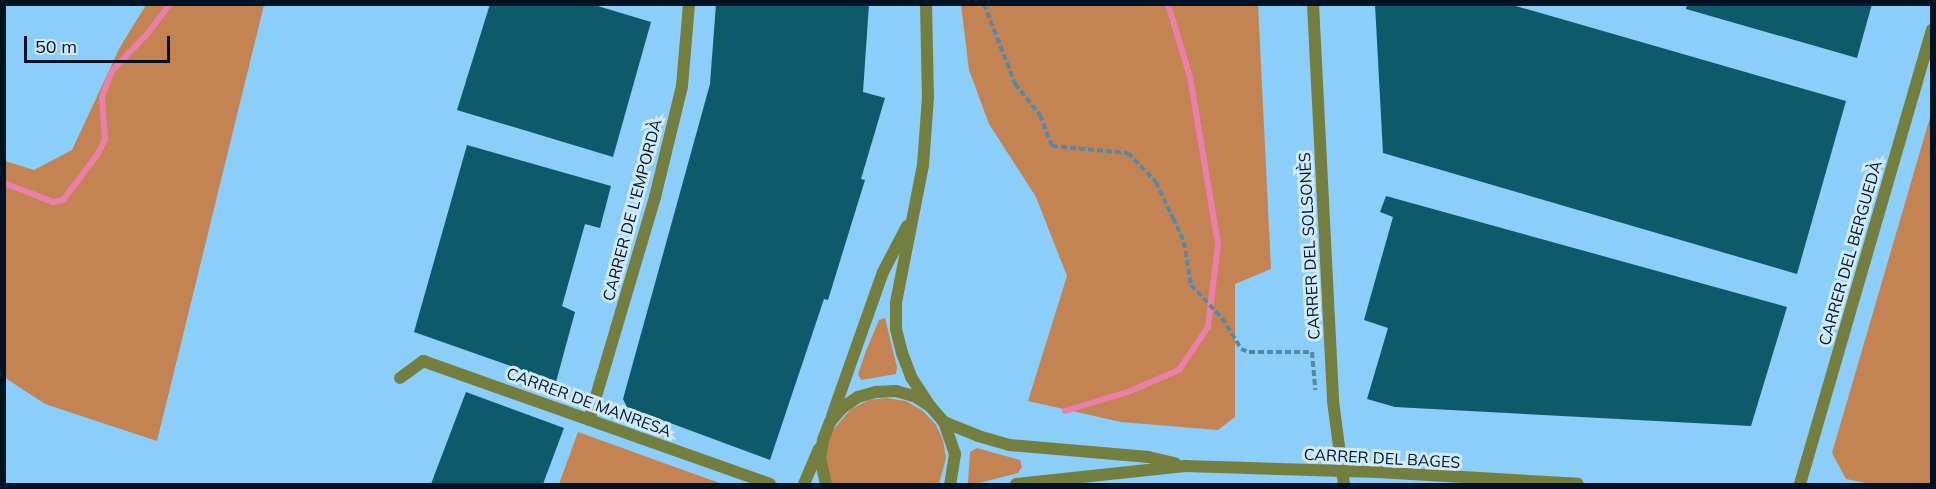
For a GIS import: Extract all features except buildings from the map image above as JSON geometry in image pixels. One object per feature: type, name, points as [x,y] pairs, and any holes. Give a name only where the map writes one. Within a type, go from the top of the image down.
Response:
[{"type":"street","name":"CARRER DE L'EMPORDÀ","points":[[589,420],[655,197],[682,86],[689,4]]},
{"type":"street","points":[[926,4],[928,97],[923,165],[916,208],[898,286],[897,329],[911,377],[930,406],[944,422],[955,454],[950,484]]},
{"type":"street","name":"CARRER DEL SOLSONÈS","points":[[1313,4],[1333,401],[1343,478]]},
{"type":"street","name":"CARRER DEL BERGUEDÀ","points":[[1800,484],[1932,30]]},
{"type":"street","points":[[804,484],[830,422],[883,272],[916,208]]},
{"type":"street","name":"CARRER DE MANRESA","points":[[400,378],[423,361],[770,484]]},
{"type":"street","points":[[830,422],[842,408],[858,397],[876,392],[896,391],[914,396],[930,406]]},
{"type":"street","name":"CARRER DEL BAGES","points":[[944,422],[978,436],[1010,445],[1148,457],[1185,466],[1343,478],[1578,484]]},
{"type":"street","points":[[823,440],[820,459],[826,484]]},
{"type":"street","name":"CARRER DEL BAGES","points":[[1016,484],[1185,466]]},
{"type":"path","points":[[984,4],[1015,84],[1040,115],[1052,146],[1128,153],[1156,182],[1169,209],[1184,242],[1191,285],[1222,318],[1241,349],[1249,352],[1312,352],[1316,401],[1333,401]]},
{"type":"shaded area","points":[[146,5],[264,5],[157,441],[45,404],[4,377],[5,161],[34,170],[72,150],[120,47]]},
{"type":"shaded area","points":[[961,5],[1258,5],[1271,269],[1235,284],[1235,417],[1218,430],[1121,422],[1028,401],[1067,276],[1036,197],[989,124],[969,70]]},
{"type":"shaded area","points":[[1931,114],[1931,484],[1871,484],[1846,479],[1832,453]]},
{"type":"shaded area","points":[[885,318],[897,367],[896,374],[861,380],[858,374],[866,351],[879,320]]},
{"type":"shaded area","points":[[886,398],[906,401],[923,411],[936,425],[943,440],[946,458],[939,484],[832,484],[826,466],[826,451],[832,431],[851,409],[869,400]]},
{"type":"shaded area","points":[[578,432],[722,484],[559,484]]},
{"type":"shaded area","points":[[977,448],[1020,460],[1022,467],[1018,473],[975,484],[968,483],[970,452]]},
{"type":"waterway","points":[[4,183],[53,202],[63,200],[97,155],[105,139],[102,97],[112,71],[148,33],[170,4]]},
{"type":"waterway","points":[[1065,411],[1128,392],[1179,370],[1208,327],[1218,244],[1190,77],[1168,4]]}]
